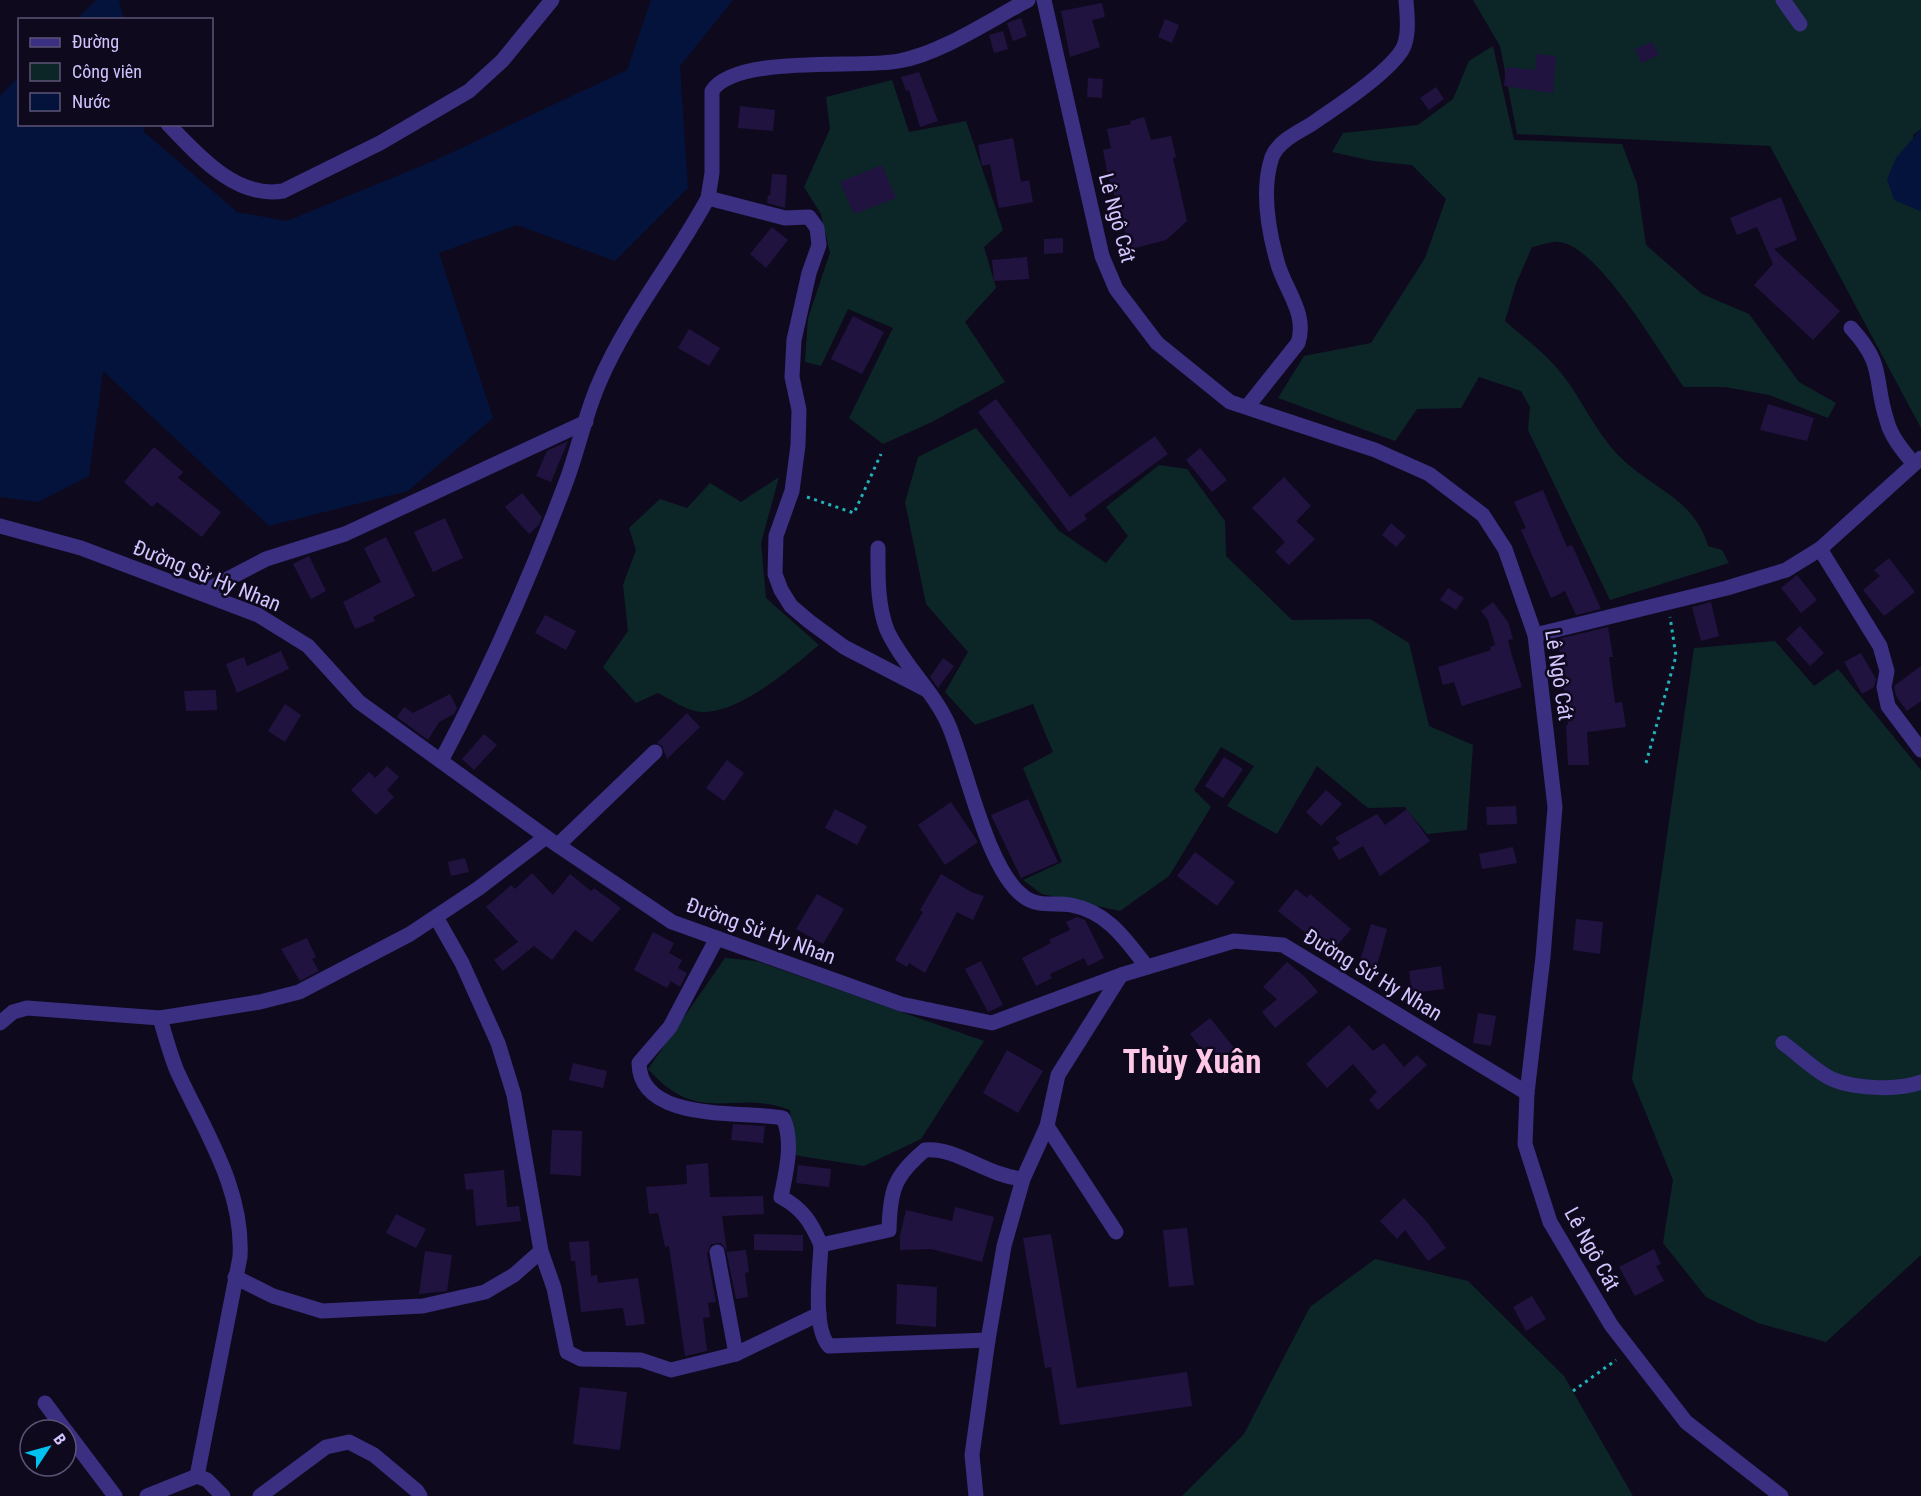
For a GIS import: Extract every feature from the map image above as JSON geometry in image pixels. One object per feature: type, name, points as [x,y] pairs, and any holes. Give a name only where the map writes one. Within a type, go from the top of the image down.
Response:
[{"type":"street","points":[[170,126],[224,176],[254,190],[272,193],[283,191],[380,143],[469,90],[502,61],[552,0]]},
{"type":"street","points":[[441,761],[477,694],[530,575],[598,383],[621,340],[708,198],[712,172],[712,91],[722,81],[784,66],[899,61],[939,47],[1028,0]]},
{"type":"street","name":"Lê Ngô Cát","points":[[1044,0],[1102,256],[1116,289],[1157,343],[1230,402],[1375,450],[1430,474],[1483,515],[1504,549],[1535,635],[1555,807],[1543,957],[1527,1093],[1525,1144],[1550,1222],[1611,1325],[1686,1422],[1782,1496]]},
{"type":"street","points":[[1247,407],[1298,344],[1301,333],[1297,311],[1277,263],[1266,198],[1273,157],[1279,146],[1375,76],[1403,48],[1408,21],[1406,0]]},
{"type":"street","points":[[1784,0],[1800,24]]},
{"type":"street","points":[[708,198],[785,218],[809,217],[817,228],[819,245],[809,273],[794,340],[792,377],[799,410],[792,491],[776,537],[775,574],[781,590],[791,606],[844,647],[926,689]]},
{"type":"street","points":[[1535,635],[1668,603],[1786,570],[1820,549],[1917,461],[1887,422],[1879,376],[1869,347],[1851,328]]},
{"type":"street","points":[[201,593],[266,559],[345,534],[586,422]]},
{"type":"street","name":"Đường Sử Hy Nhan","points":[[0,526],[81,548],[258,615],[308,646],[359,702],[552,841],[672,922],[902,1004],[992,1023],[1121,975],[1234,940],[1283,945],[1527,1093]]},
{"type":"street","points":[[878,549],[878,593],[887,628],[899,652],[948,724],[975,807],[1005,875],[1023,896],[1043,905],[1072,905],[1101,916],[1117,928],[1147,967]]},
{"type":"street","points":[[1820,549],[1880,646],[1887,671],[1884,687],[1888,706],[1921,750]]},
{"type":"street","points":[[0,1023],[13,1012],[27,1008],[160,1018],[260,1002],[298,992],[411,934],[552,841],[655,752]]},
{"type":"street","points":[[436,917],[462,963],[498,1043],[514,1095],[541,1251],[554,1288],[567,1352],[581,1359],[641,1360],[671,1370],[736,1354],[819,1314]]},
{"type":"street","points":[[717,938],[670,1027],[639,1063],[639,1071],[646,1085],[669,1102],[704,1113],[783,1118],[787,1127],[787,1165],[781,1197],[797,1205],[811,1220],[821,1245],[819,1314],[824,1340],[829,1346],[988,1340]]},
{"type":"street","points":[[976,1496],[972,1455],[1004,1246],[1023,1179],[1047,1126],[1058,1076],[1121,975]]},
{"type":"street","points":[[160,1018],[176,1069],[202,1119],[235,1200],[242,1231],[197,1476]]},
{"type":"street","points":[[1783,1043],[1830,1078],[1868,1087],[1908,1087],[1921,1082]]},
{"type":"street","points":[[1047,1126],[1116,1232]]},
{"type":"street","points":[[821,1245],[889,1230],[892,1188],[899,1175],[925,1150],[948,1152],[988,1172],[1023,1179]]},
{"type":"street","points":[[235,1277],[273,1296],[322,1311],[423,1306],[485,1292],[514,1275],[541,1251]]},
{"type":"street","points":[[717,1252],[736,1354]]},
{"type":"street","points":[[45,1403],[57,1418]]},
{"type":"street","points":[[260,1496],[327,1447],[349,1442],[374,1455],[420,1496]]},
{"type":"street","points":[[78,1446],[115,1496]]},
{"type":"street","points":[[147,1496],[197,1476],[207,1480],[222,1496]]},
{"type":"path","points":[[792,491],[854,513],[881,454]]},
{"type":"path","points":[[1646,763],[1676,656],[1668,603]]},
{"type":"path","points":[[1573,1391],[1630,1350]]},
{"type":"green space","points":[[1473,0],[1921,0],[1921,129],[1913,135],[1921,210],[1921,428],[1770,146],[1517,134],[1500,46]]},
{"type":"green space","points":[[1493,46],[1514,140],[1622,144],[1637,184],[1646,245],[1702,294],[1749,314],[1799,382],[1836,403],[1828,418],[1769,395],[1725,387],[1684,387],[1628,304],[1592,262],[1575,248],[1559,242],[1532,247],[1516,284],[1505,321],[1556,367],[1602,436],[1620,457],[1682,505],[1702,530],[1708,546],[1722,550],[1729,563],[1610,600],[1528,430],[1530,407],[1521,391],[1479,377],[1461,408],[1417,409],[1395,441],[1278,398],[1304,356],[1371,343],[1425,258],[1446,199],[1412,165],[1373,161],[1332,152],[1343,133],[1418,125],[1453,99],[1469,61]]},
{"type":"green space","points":[[892,80],[909,132],[966,121],[1003,230],[984,247],[996,288],[965,322],[1005,382],[932,422],[883,444],[849,418],[893,328],[848,309],[821,366],[805,362],[808,318],[830,253],[821,214],[804,187],[830,129],[826,97]]},
{"type":"green space","points":[[976,428],[1058,530],[1106,563],[1128,536],[1106,507],[1159,465],[1187,469],[1225,521],[1226,556],[1292,620],[1370,619],[1409,643],[1429,726],[1473,745],[1467,830],[1427,834],[1405,807],[1368,808],[1317,766],[1277,834],[1227,806],[1254,766],[1221,747],[1194,790],[1211,807],[1169,876],[1120,911],[1042,894],[1023,880],[1062,862],[1023,768],[1053,752],[1033,704],[975,725],[945,692],[968,652],[926,604],[905,502],[918,457]]},
{"type":"green space","points":[[779,477],[761,543],[766,598],[819,645],[763,688],[731,706],[716,711],[696,711],[658,693],[636,703],[603,667],[628,631],[623,585],[636,550],[629,528],[660,499],[687,508],[710,483],[741,502]]},
{"type":"green space","points":[[1775,641],[1814,686],[1838,669],[1921,770],[1921,1255],[1826,1342],[1758,1323],[1706,1297],[1663,1243],[1673,1180],[1632,1079],[1694,648]]},
{"type":"green space","points":[[725,958],[756,961],[984,1041],[921,1139],[864,1166],[794,1155],[790,1110],[770,1104],[701,1102],[684,1097],[667,1087],[648,1069]]},
{"type":"green space","points":[[1375,1259],[1468,1281],[1564,1376],[1633,1496],[1182,1496],[1244,1434],[1310,1307]]},
{"type":"water","points":[[96,0],[119,0],[124,18],[78,18]]},
{"type":"water","points":[[651,0],[733,0],[680,66],[688,188],[615,261],[517,225],[439,253],[493,418],[408,491],[269,526],[103,371],[89,476],[38,502],[0,497],[0,96],[18,77],[18,126],[143,126],[144,132],[237,212],[287,221],[438,159],[627,70]]},
{"type":"water","points":[[1921,129],[1920,211],[1894,200],[1887,179],[1896,158]]},
{"type":"building","points":[[1102,3],[1105,17],[1092,20],[1100,47],[1070,57],[1061,11]]},
{"type":"building","points":[[1021,18],[1027,36],[1013,41],[1007,23]]},
{"type":"building","points":[[1165,19],[1179,25],[1172,43],[1158,37]]},
{"type":"building","points":[[1003,31],[1008,49],[994,53],[989,35]]},
{"type":"building","points":[[1652,42],[1659,55],[1641,63],[1635,49]]},
{"type":"building","points":[[1537,54],[1556,56],[1553,93],[1504,86],[1506,67],[1535,70]]},
{"type":"building","points":[[919,72],[938,121],[920,127],[909,90],[906,91],[901,77]]},
{"type":"building","points":[[1088,78],[1103,79],[1102,98],[1087,97]]},
{"type":"building","points":[[1436,87],[1444,99],[1429,110],[1420,98]]},
{"type":"building","points":[[740,106],[775,110],[773,131],[738,128]]},
{"type":"building","points":[[1144,117],[1151,140],[1171,136],[1176,157],[1173,158],[1187,221],[1166,240],[1131,249],[1108,176],[1103,150],[1111,148],[1107,129],[1131,124],[1130,121]]},
{"type":"building","points":[[1013,138],[1021,182],[1029,180],[1033,202],[999,208],[990,164],[982,166],[978,145]]},
{"type":"building","points":[[882,165],[896,198],[854,214],[840,182]]},
{"type":"building","points":[[772,174],[787,175],[785,208],[767,203]]},
{"type":"building","points":[[1781,197],[1797,240],[1774,249],[1840,311],[1813,340],[1754,285],[1773,264],[1757,227],[1737,235],[1730,218]]},
{"type":"building","points":[[772,227],[788,240],[766,268],[750,254]]},
{"type":"building","points":[[1063,238],[1063,253],[1044,254],[1044,239]]},
{"type":"building","points":[[1027,257],[1029,279],[994,281],[992,260]]},
{"type":"building","points":[[853,316],[884,332],[862,374],[831,359]]},
{"type":"building","points":[[689,329],[720,348],[709,366],[678,348]]},
{"type":"building","points":[[996,399],[1070,497],[1155,436],[1168,454],[1084,515],[1087,519],[1069,532],[978,412]]},
{"type":"building","points":[[1768,404],[1814,418],[1807,441],[1760,430]]},
{"type":"building","points":[[568,441],[551,482],[536,476],[547,451]]},
{"type":"building","points":[[154,447],[183,472],[178,478],[221,512],[202,537],[157,502],[152,507],[124,482]]},
{"type":"building","points":[[1200,448],[1227,480],[1212,492],[1186,460]]},
{"type":"building","points":[[1284,477],[1311,506],[1296,521],[1315,539],[1289,565],[1275,552],[1285,542],[1252,508]]},
{"type":"building","points":[[1543,490],[1567,547],[1572,545],[1601,609],[1576,615],[1565,591],[1551,598],[1521,530],[1526,528],[1514,502]]},
{"type":"building","points":[[522,493],[542,517],[539,525],[529,534],[505,507]]},
{"type":"building","points":[[445,518],[463,558],[433,572],[414,532]]},
{"type":"building","points":[[1391,523],[1406,536],[1396,547],[1382,535]]},
{"type":"building","points":[[386,537],[415,596],[373,617],[375,621],[355,629],[343,602],[381,582],[364,548]]},
{"type":"building","points":[[309,556],[326,591],[311,599],[293,564]]},
{"type":"building","points":[[1889,558],[1915,592],[1884,616],[1863,590],[1880,576],[1874,570]]},
{"type":"building","points":[[1797,575],[1817,600],[1801,613],[1781,588]]},
{"type":"building","points":[[1448,588],[1464,598],[1456,610],[1440,600]]},
{"type":"building","points":[[1493,602],[1508,622],[1513,639],[1508,640],[1522,687],[1462,706],[1454,682],[1443,685],[1438,667],[1491,650],[1490,647],[1495,645],[1488,620],[1481,611]]},
{"type":"building","points":[[1711,602],[1719,636],[1701,641],[1692,607]]},
{"type":"building","points":[[545,615],[576,631],[566,650],[535,633]]},
{"type":"building","points":[[1800,626],[1824,653],[1810,666],[1786,639]]},
{"type":"building","points":[[1608,627],[1613,657],[1609,657],[1615,703],[1622,702],[1626,727],[1587,732],[1589,765],[1568,765],[1566,725],[1568,725],[1558,639]]},
{"type":"building","points":[[281,651],[289,669],[237,693],[226,664],[244,657],[247,666]]},
{"type":"building","points":[[1861,653],[1876,679],[1874,687],[1862,694],[1844,662]]},
{"type":"building","points":[[943,658],[954,666],[938,688],[930,677]]},
{"type":"building","points":[[1921,666],[1921,701],[1907,711],[1896,696],[1894,686]]},
{"type":"building","points":[[216,690],[217,710],[186,711],[184,691]]},
{"type":"building","points":[[450,694],[457,708],[454,714],[439,722],[428,740],[397,717],[404,707],[413,713]]},
{"type":"building","points":[[285,704],[301,715],[285,742],[268,731]]},
{"type":"building","points":[[687,713],[700,727],[667,759],[662,746],[657,743]]},
{"type":"building","points":[[484,734],[497,745],[474,770],[462,759]]},
{"type":"building","points":[[1224,757],[1243,769],[1223,798],[1205,786]]},
{"type":"building","points":[[727,760],[744,773],[724,801],[706,788]]},
{"type":"building","points":[[387,766],[399,777],[387,790],[394,797],[376,815],[351,790],[369,772],[375,778]]},
{"type":"building","points":[[1326,790],[1342,804],[1321,826],[1306,812]]},
{"type":"building","points":[[1028,799],[1058,862],[1021,878],[991,815]]},
{"type":"building","points":[[951,802],[978,842],[945,865],[918,825]]},
{"type":"building","points":[[1516,806],[1517,824],[1487,825],[1486,807]]},
{"type":"building","points":[[835,809],[867,826],[857,845],[825,828]]},
{"type":"building","points":[[1407,809],[1430,841],[1380,876],[1363,846],[1339,860],[1332,848],[1340,843],[1335,838],[1377,814],[1385,825]]},
{"type":"building","points":[[1513,847],[1517,863],[1482,869],[1479,854]]},
{"type":"building","points":[[1195,852],[1235,882],[1217,906],[1177,876]]},
{"type":"building","points":[[465,858],[469,872],[451,876],[448,862]]},
{"type":"building","points":[[532,873],[553,895],[570,874],[591,891],[594,888],[621,908],[592,942],[575,930],[552,960],[534,946],[503,971],[494,960],[518,942],[486,907],[511,885],[515,889]]},
{"type":"building","points":[[941,874],[971,892],[984,896],[973,920],[957,912],[925,973],[909,963],[907,967],[895,960],[923,912],[920,910]]},
{"type":"building","points":[[1296,889],[1307,898],[1310,894],[1351,929],[1331,953],[1278,911]]},
{"type":"building","points":[[817,894],[844,909],[823,944],[796,929]]},
{"type":"building","points":[[1077,917],[1085,920],[1104,958],[1088,966],[1084,958],[1050,974],[1052,978],[1036,986],[1022,958],[1051,943],[1049,940],[1070,930],[1066,922]]},
{"type":"building","points":[[1576,919],[1603,922],[1600,954],[1573,950]]},
{"type":"building","points":[[1371,924],[1387,929],[1374,976],[1357,971]]},
{"type":"building","points":[[653,932],[674,943],[669,953],[682,960],[678,968],[687,973],[680,987],[671,981],[667,988],[634,970]]},
{"type":"building","points":[[307,938],[316,957],[312,959],[319,971],[300,981],[281,949]]},
{"type":"building","points":[[981,961],[1003,1005],[988,1012],[965,969]]},
{"type":"building","points":[[1287,962],[1318,992],[1275,1028],[1262,1012],[1277,999],[1263,987]]},
{"type":"building","points":[[1441,966],[1444,989],[1412,993],[1409,971]]},
{"type":"building","points":[[1478,1013],[1496,1016],[1491,1046],[1473,1043]]},
{"type":"building","points":[[1210,1018],[1244,1060],[1224,1077],[1190,1034]]},
{"type":"building","points":[[1349,1025],[1373,1051],[1384,1043],[1404,1067],[1417,1055],[1427,1065],[1378,1110],[1369,1100],[1377,1092],[1353,1064],[1327,1088],[1306,1064]]},
{"type":"building","points":[[1007,1050],[1043,1071],[1018,1113],[983,1093]]},
{"type":"building","points":[[573,1063],[607,1071],[603,1088],[569,1080]]},
{"type":"building","points":[[733,1124],[765,1126],[763,1143],[731,1140]]},
{"type":"building","points":[[552,1130],[582,1131],[581,1176],[550,1174]]},
{"type":"building","points":[[708,1163],[710,1197],[763,1196],[764,1214],[722,1216],[727,1252],[746,1250],[749,1272],[745,1273],[748,1297],[736,1299],[726,1250],[721,1243],[711,1244],[707,1254],[716,1302],[708,1303],[710,1317],[703,1318],[707,1351],[685,1356],[669,1246],[665,1247],[658,1213],[649,1214],[646,1187],[687,1184],[686,1165]]},
{"type":"building","points":[[798,1165],[831,1169],[829,1187],[796,1183]]},
{"type":"building","points":[[504,1170],[507,1207],[519,1206],[521,1221],[476,1226],[473,1189],[466,1190],[464,1174]]},
{"type":"building","points":[[1404,1198],[1427,1222],[1446,1248],[1428,1261],[1405,1230],[1397,1239],[1380,1221]]},
{"type":"building","points":[[955,1207],[994,1217],[982,1262],[931,1249],[900,1250],[900,1236],[906,1210],[952,1221]]},
{"type":"building","points":[[396,1214],[426,1229],[416,1248],[386,1233]]},
{"type":"building","points":[[1187,1228],[1194,1285],[1169,1287],[1163,1230]]},
{"type":"building","points":[[754,1234],[803,1235],[803,1251],[754,1250]]},
{"type":"building","points":[[1051,1234],[1077,1388],[1187,1372],[1192,1406],[1060,1425],[1051,1367],[1045,1368],[1023,1238]]},
{"type":"building","points":[[589,1241],[591,1276],[597,1275],[598,1283],[638,1278],[645,1324],[626,1326],[623,1308],[581,1312],[575,1261],[571,1261],[569,1242]]},
{"type":"building","points":[[1654,1249],[1661,1264],[1656,1266],[1664,1281],[1635,1296],[1619,1267]]},
{"type":"building","points":[[425,1251],[452,1255],[447,1291],[419,1294]]},
{"type":"building","points":[[897,1284],[937,1287],[936,1327],[896,1324]]},
{"type":"building","points":[[1532,1296],[1546,1319],[1526,1331],[1513,1307]]},
{"type":"building","points":[[580,1387],[627,1392],[620,1450],[573,1444]]},
{"type":"district","name":"Thủy Xuân","points":[[1192,1061]]}]
